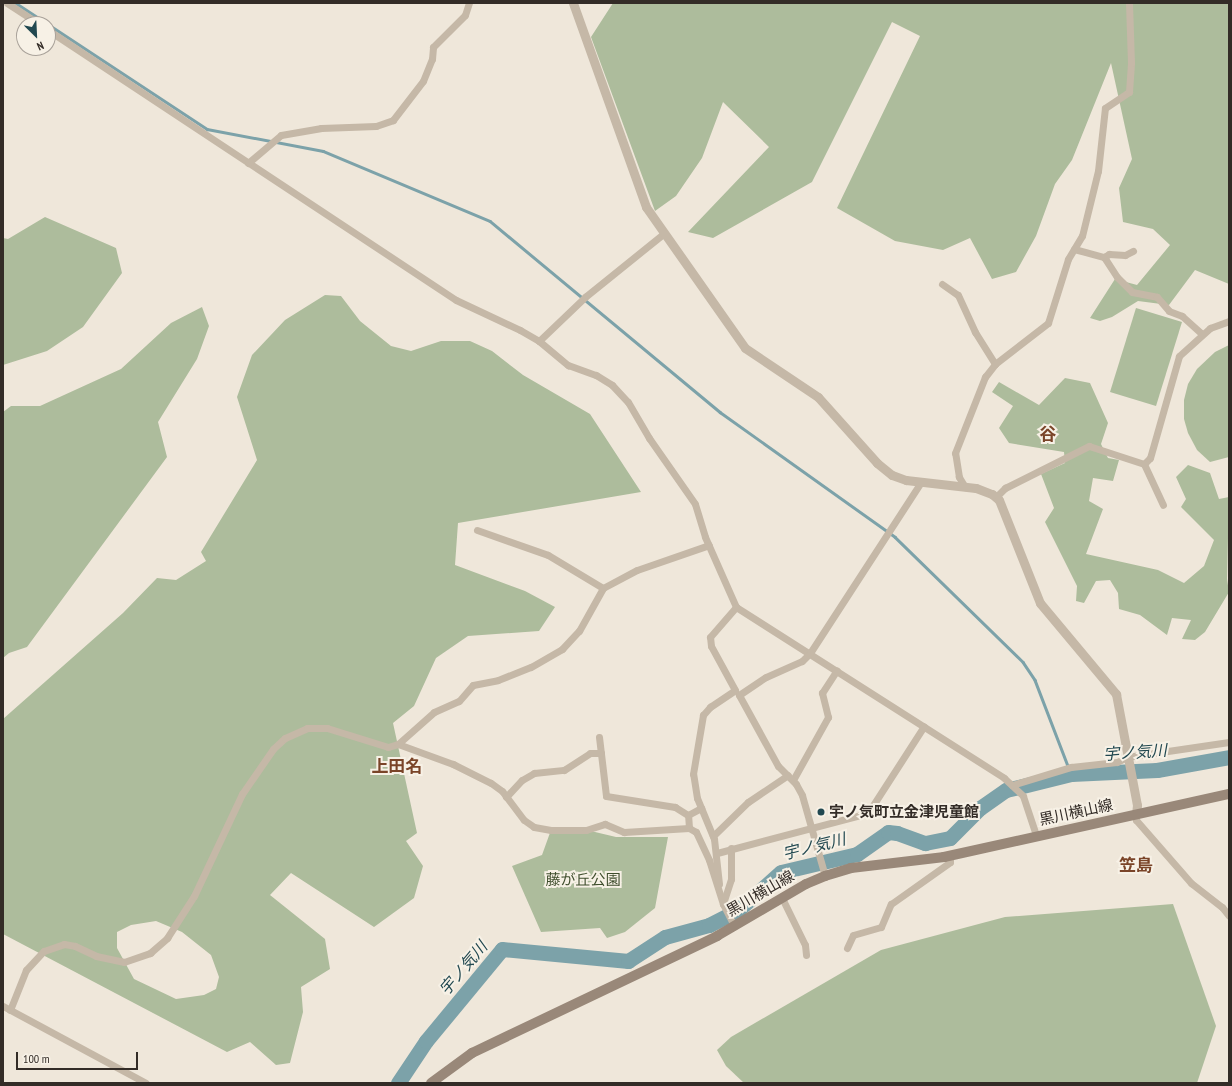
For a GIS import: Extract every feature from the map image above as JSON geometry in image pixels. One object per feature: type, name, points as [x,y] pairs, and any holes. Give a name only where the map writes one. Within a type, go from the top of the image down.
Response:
[{"type":"main road","name":"黒川横山線","points":[[431,1083],[472,1053],[782,898],[824,872],[950,856],[1036,835],[1229,794]]},
{"type":"street","points":[[7,3],[27,16]]},
{"type":"street","points":[[248,163],[281,135],[314,130],[376,126],[393,120],[423,81],[432,58],[433,47],[465,15],[469,3]]},
{"type":"street","points":[[573,3],[646,207],[663,234],[745,348],[818,397],[884,469],[898,478],[983,490],[996,497],[1004,510],[1028,580],[1040,603],[1116,694],[1128,761],[1138,804],[1136,820],[1186,877],[1222,907],[1229,916]]},
{"type":"street","points":[[965,487],[959,477],[955,453],[977,394],[985,377],[995,364],[1048,322],[1055,294],[1074,250],[1082,236],[1098,171],[1105,108],[1129,92],[1131,63],[1129,3]]},
{"type":"street","points":[[56,35],[456,300],[539,341],[568,364],[596,375],[612,385],[628,402],[649,438],[696,504],[709,545],[736,607],[924,726],[1012,785],[1023,796],[1036,835]]},
{"type":"street","points":[[539,341],[583,299],[663,234]]},
{"type":"street","points":[[1074,250],[1104,257],[1109,254],[1125,255],[1133,251]]},
{"type":"street","points":[[1104,257],[1117,277],[1132,292],[1157,297],[1169,311],[1182,316],[1202,334]]},
{"type":"street","points":[[942,284],[958,295],[975,332],[995,364]]},
{"type":"street","points":[[1144,464],[1150,458],[1179,356],[1210,328],[1229,321]]},
{"type":"street","points":[[996,497],[1005,488],[1089,446],[1144,464],[1164,505]]},
{"type":"street","points":[[824,872],[802,795],[790,777],[778,766],[739,695],[766,677],[802,661],[810,653],[921,482]]},
{"type":"street","points":[[477,530],[548,555],[603,588]]},
{"type":"street","points":[[146,1083],[6,1008],[26,970],[44,951],[64,944],[75,946],[96,956],[124,962],[150,953],[166,938],[194,896],[242,794],[273,749],[285,738],[306,728],[327,728],[388,747],[398,744],[434,712],[459,701],[473,685],[498,680],[531,667],[562,649],[578,631],[603,588],[637,570],[709,545]]},
{"type":"street","points":[[720,894],[717,853],[713,836],[701,808],[694,774],[703,715],[710,707],[735,690],[711,646],[710,637],[736,607]]},
{"type":"street","points":[[713,836],[748,802],[790,777],[828,718],[822,693],[837,670]]},
{"type":"street","points":[[717,853],[730,848],[868,813],[924,726]]},
{"type":"street","points":[[598,737],[606,796],[675,808],[688,815]]},
{"type":"street","points":[[1012,785],[1069,768],[1128,761],[1229,742]]},
{"type":"street","points":[[398,744],[453,764],[491,783],[506,796],[524,820],[534,827],[550,830],[586,830],[606,824],[624,832],[689,828],[696,832],[733,923]]},
{"type":"street","points":[[506,796],[522,780],[534,774],[564,770],[590,753],[600,754]]},
{"type":"street","points":[[688,815],[701,808]]},
{"type":"street","points":[[688,815],[689,828]]},
{"type":"street","points":[[724,904],[731,879],[730,848]]},
{"type":"street","points":[[847,948],[853,935],[881,927],[891,904],[950,862],[950,856]]},
{"type":"street","points":[[782,898],[805,945],[806,955]]},
{"type":"green space","points":[[613,3],[1229,3],[1229,284],[1195,270],[1169,305],[1138,301],[1112,317],[1100,321],[1090,318],[1115,279],[1137,285],[1170,245],[1153,229],[1123,222],[1119,188],[1132,159],[1111,63],[1072,160],[1055,184],[1036,236],[1016,272],[992,279],[970,238],[943,250],[895,241],[837,208],[920,36],[892,22],[812,182],[713,238],[688,232],[769,147],[723,102],[702,158],[676,196],[655,211],[591,37]]},
{"type":"green space","points":[[45,217],[116,248],[122,273],[83,327],[47,351],[3,365],[3,238],[8,239]]},
{"type":"green space","points":[[325,295],[341,296],[360,321],[391,346],[411,351],[441,341],[470,341],[492,351],[523,375],[590,414],[641,492],[458,523],[455,565],[525,591],[555,607],[539,631],[468,636],[436,658],[414,706],[393,723],[417,833],[406,841],[423,866],[414,898],[374,927],[291,873],[270,895],[325,939],[330,969],[301,987],[303,1012],[290,1063],[276,1065],[250,1042],[227,1052],[3,934],[3,719],[123,613],[157,578],[176,580],[206,561],[201,552],[257,460],[237,397],[252,355],[285,320]],"holes":[[[156,921],[182,932],[211,955],[219,977],[216,989],[204,995],[176,999],[134,979],[117,948],[117,932],[131,925]]]},
{"type":"green space","points":[[202,307],[209,326],[197,359],[158,422],[167,457],[27,647],[9,653],[3,658],[3,412],[11,406],[40,406],[121,369],[171,323]]},
{"type":"green space","points":[[1136,308],[1182,322],[1156,406],[1110,392]]},
{"type":"green space","points":[[1229,345],[1229,457],[1210,462],[1197,450],[1188,433],[1184,419],[1184,400],[1188,384],[1197,369],[1215,352]]},
{"type":"green space","points":[[1065,378],[1090,383],[1108,423],[1101,444],[1108,458],[1119,460],[1113,481],[1093,478],[1089,501],[1103,509],[1086,554],[1158,570],[1184,583],[1204,566],[1214,540],[1181,507],[1186,499],[1176,477],[1188,465],[1210,473],[1219,499],[1229,497],[1227,579],[1229,592],[1205,632],[1195,640],[1182,639],[1191,620],[1172,618],[1167,635],[1140,615],[1119,609],[1118,593],[1110,580],[1096,581],[1084,603],[1076,601],[1077,586],[1045,522],[1054,508],[1041,474],[1065,463],[1064,452],[1009,443],[999,428],[1013,406],[992,392],[999,382],[1039,405]]},
{"type":"green space","name":"藤が丘公園","points":[[551,830],[595,832],[616,837],[668,837],[655,908],[625,932],[607,938],[600,928],[541,932],[512,866],[542,855]]},
{"type":"green space","points":[[1173,904],[1216,1026],[1197,1083],[744,1083],[726,1066],[717,1050],[731,1037],[881,950],[1005,917]]},
{"type":"waterway","points":[[16,3],[207,129],[323,151],[490,221],[720,412],[895,537],[1023,662],[1035,680],[1071,774]]},
{"type":"waterway","name":"宇ノ気川","points":[[398,1083],[426,1041],[502,949],[628,961],[665,937],[709,925],[738,910],[781,872],[857,854],[888,832],[897,833],[925,843],[950,838],[980,808],[1006,790],[1071,774],[1157,770],[1229,757]]},
{"type":"place","name":"宇ノ気町立金津児童館","points":[[821,812]]},
{"type":"district","name":"谷","points":[[1048,435]]},
{"type":"district","name":"上田名","points":[[397,767]]},
{"type":"district","name":"笠島","points":[[1136,866]]}]
